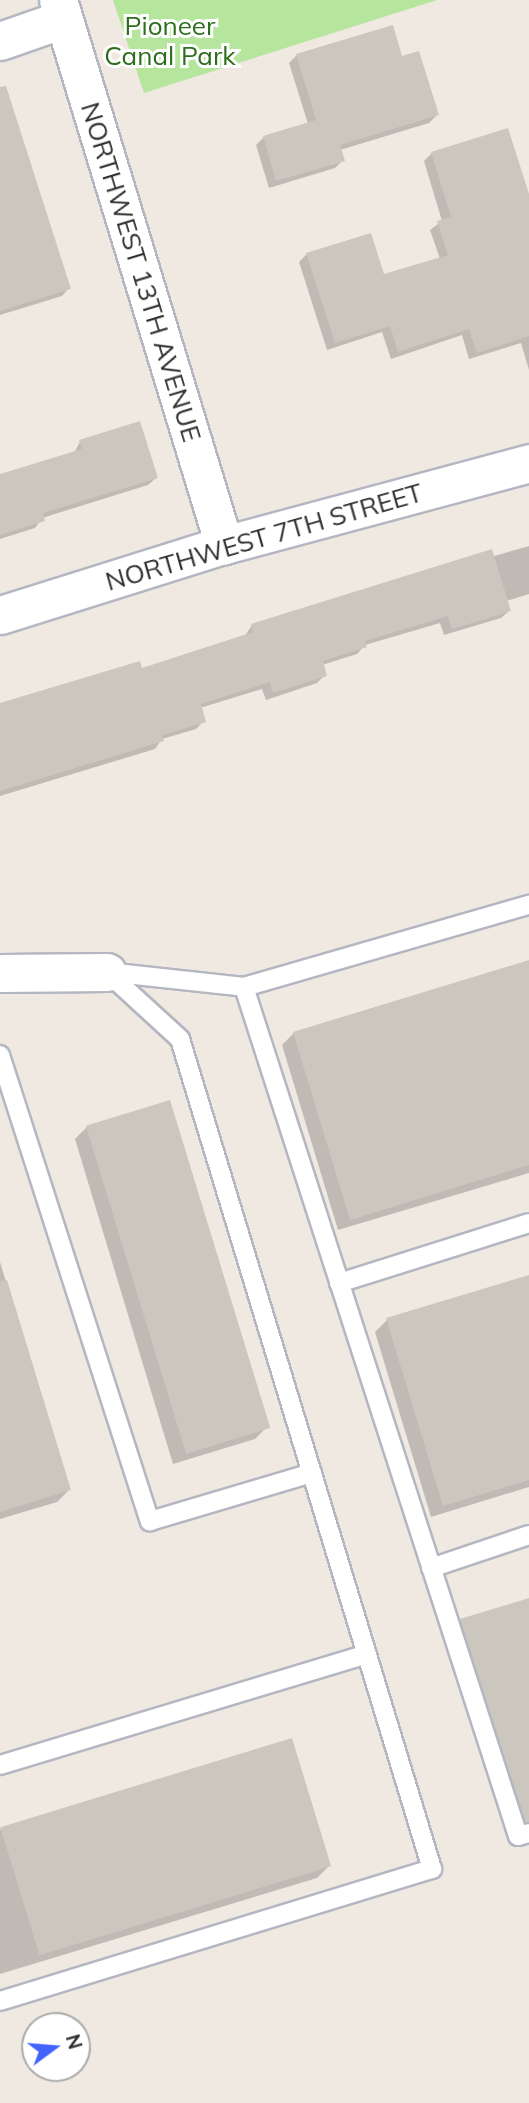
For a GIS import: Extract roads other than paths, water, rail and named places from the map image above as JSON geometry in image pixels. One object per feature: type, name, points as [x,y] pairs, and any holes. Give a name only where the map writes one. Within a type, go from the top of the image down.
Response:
[{"type":"street","points":[[0,41],[61,10]]},
{"type":"street","name":"NORTHWEST 13TH AVENUE","points":[[61,10],[224,545]]},
{"type":"street","name":"NORTHWEST 7TH STREET","points":[[0,615],[224,545],[529,463]]},
{"type":"street","points":[[0,973],[107,972]]},
{"type":"lane","points":[[107,972],[244,987],[529,905]]},
{"type":"lane","points":[[0,2001],[432,1869],[180,1039],[107,972]]},
{"type":"lane","points":[[244,987],[518,1836],[529,1833]]},
{"type":"lane","points":[[0,1055],[150,1521],[312,1473]]},
{"type":"lane","points":[[339,1283],[529,1223]]},
{"type":"lane","points":[[431,1568],[529,1535]]},
{"type":"lane","points":[[0,1765],[367,1654]]},
{"type":"park label","name":"Pioneer Canal Park","points":[[170,41]]}]
